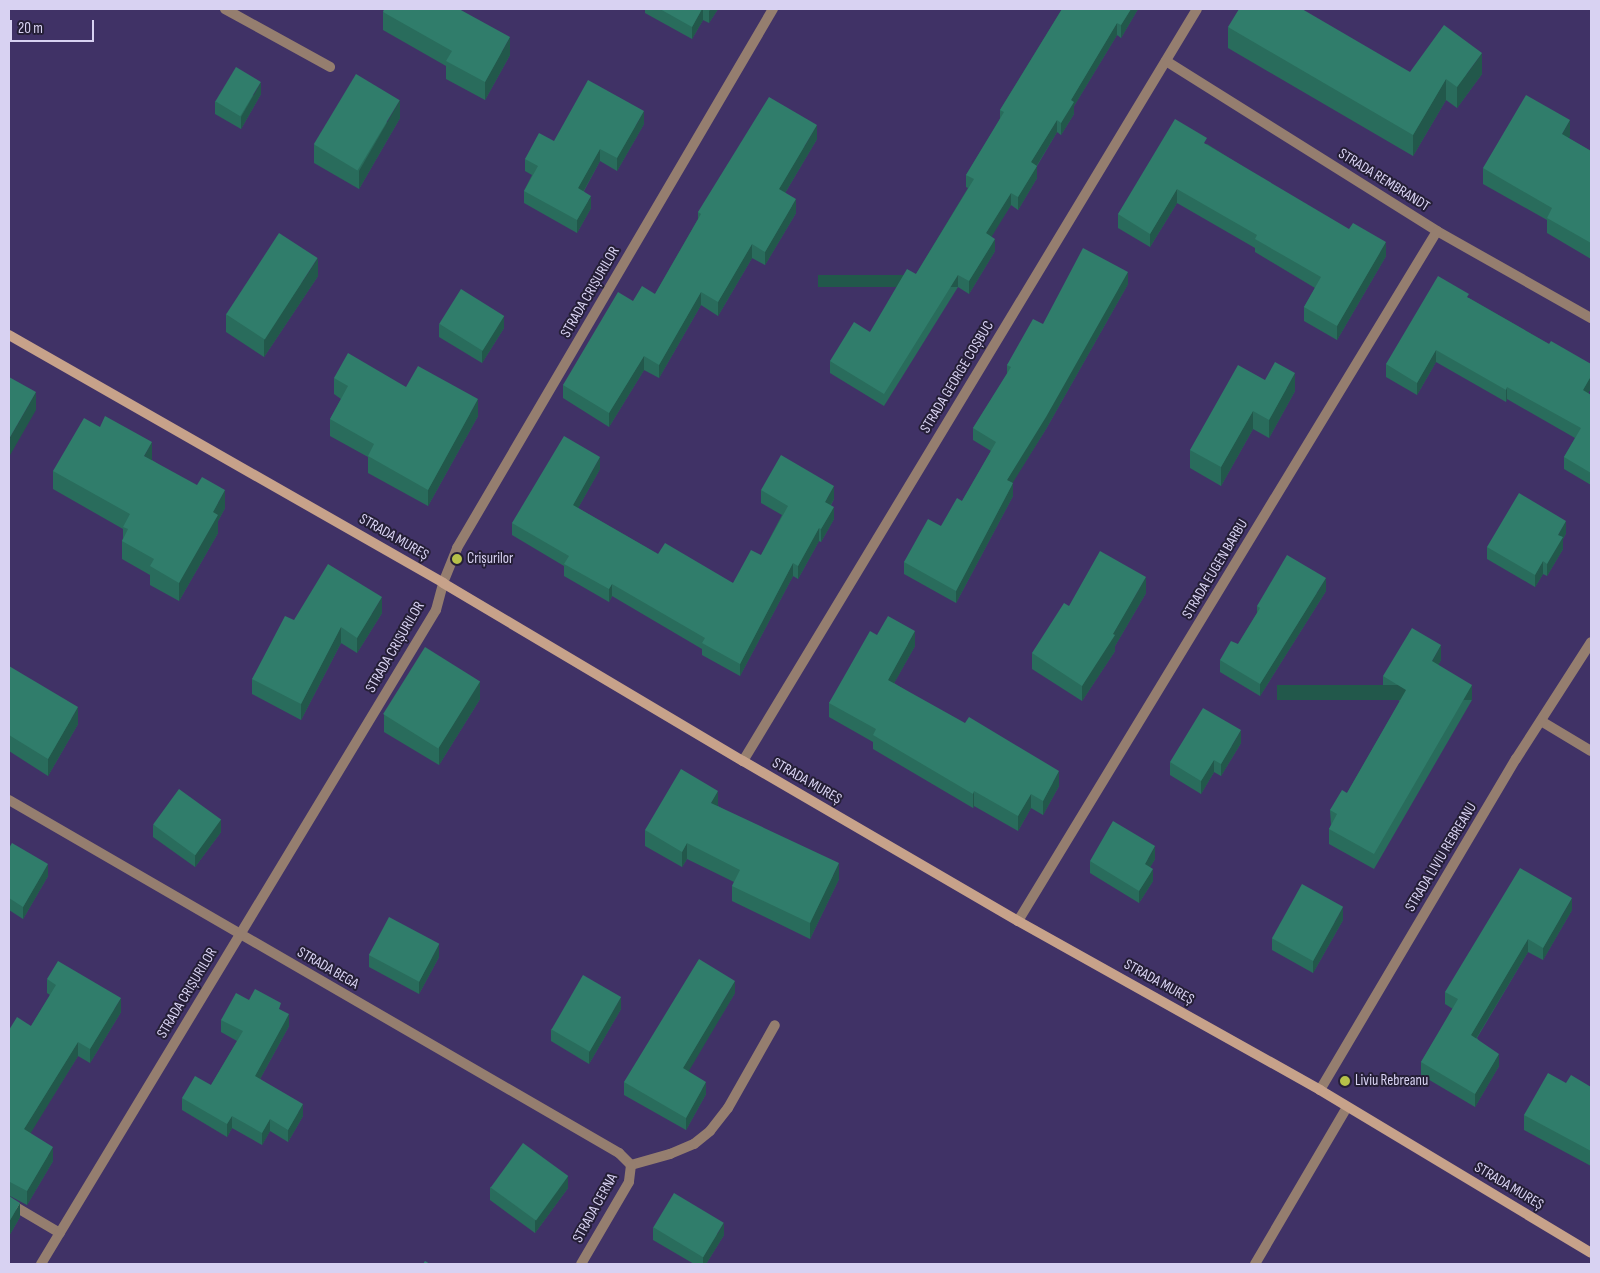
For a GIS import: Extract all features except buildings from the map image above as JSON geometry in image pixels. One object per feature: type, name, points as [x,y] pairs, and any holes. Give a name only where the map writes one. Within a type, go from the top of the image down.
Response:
[{"type":"street","points":[[225,9],[330,67]]},
{"type":"street","name":"STRADA CRIȘURILOR","points":[[41,1264],[436,610],[443,583],[458,548],[773,9]]},
{"type":"street","name":"STRADA GEORGE COȘBUC","points":[[743,761],[1197,9]]},
{"type":"street","name":"STRADA REMBRANDT","points":[[1166,61],[1437,231],[1591,318]]},
{"type":"street","name":"STRADA EUGEN BARBU","points":[[1018,921],[1437,231]]},
{"type":"street","name":"STRADA MUREȘ","points":[[9,335],[443,583],[1018,921],[1320,1090],[1591,1253]]},
{"type":"street","name":"STRADA LIVIU REBREANU","points":[[1320,1090],[1540,721],[1591,642]]},
{"type":"street","points":[[1540,721],[1591,751]]},
{"type":"street","name":"STRADA BEGA","points":[[9,800],[619,1153],[631,1165]]},
{"type":"street","points":[[631,1165],[670,1154],[694,1144],[710,1131],[728,1108],[775,1025]]},
{"type":"street","points":[[1255,1264],[1347,1107]]},
{"type":"street","name":"STRADA CERNA","points":[[581,1264],[630,1182],[631,1165]]},
{"type":"street","points":[[9,1203],[60,1233]]},
{"type":"place","name":"Crișurilor","points":[[457,559]]},
{"type":"place","name":"Liviu Rebreanu","points":[[1345,1081]]}]
